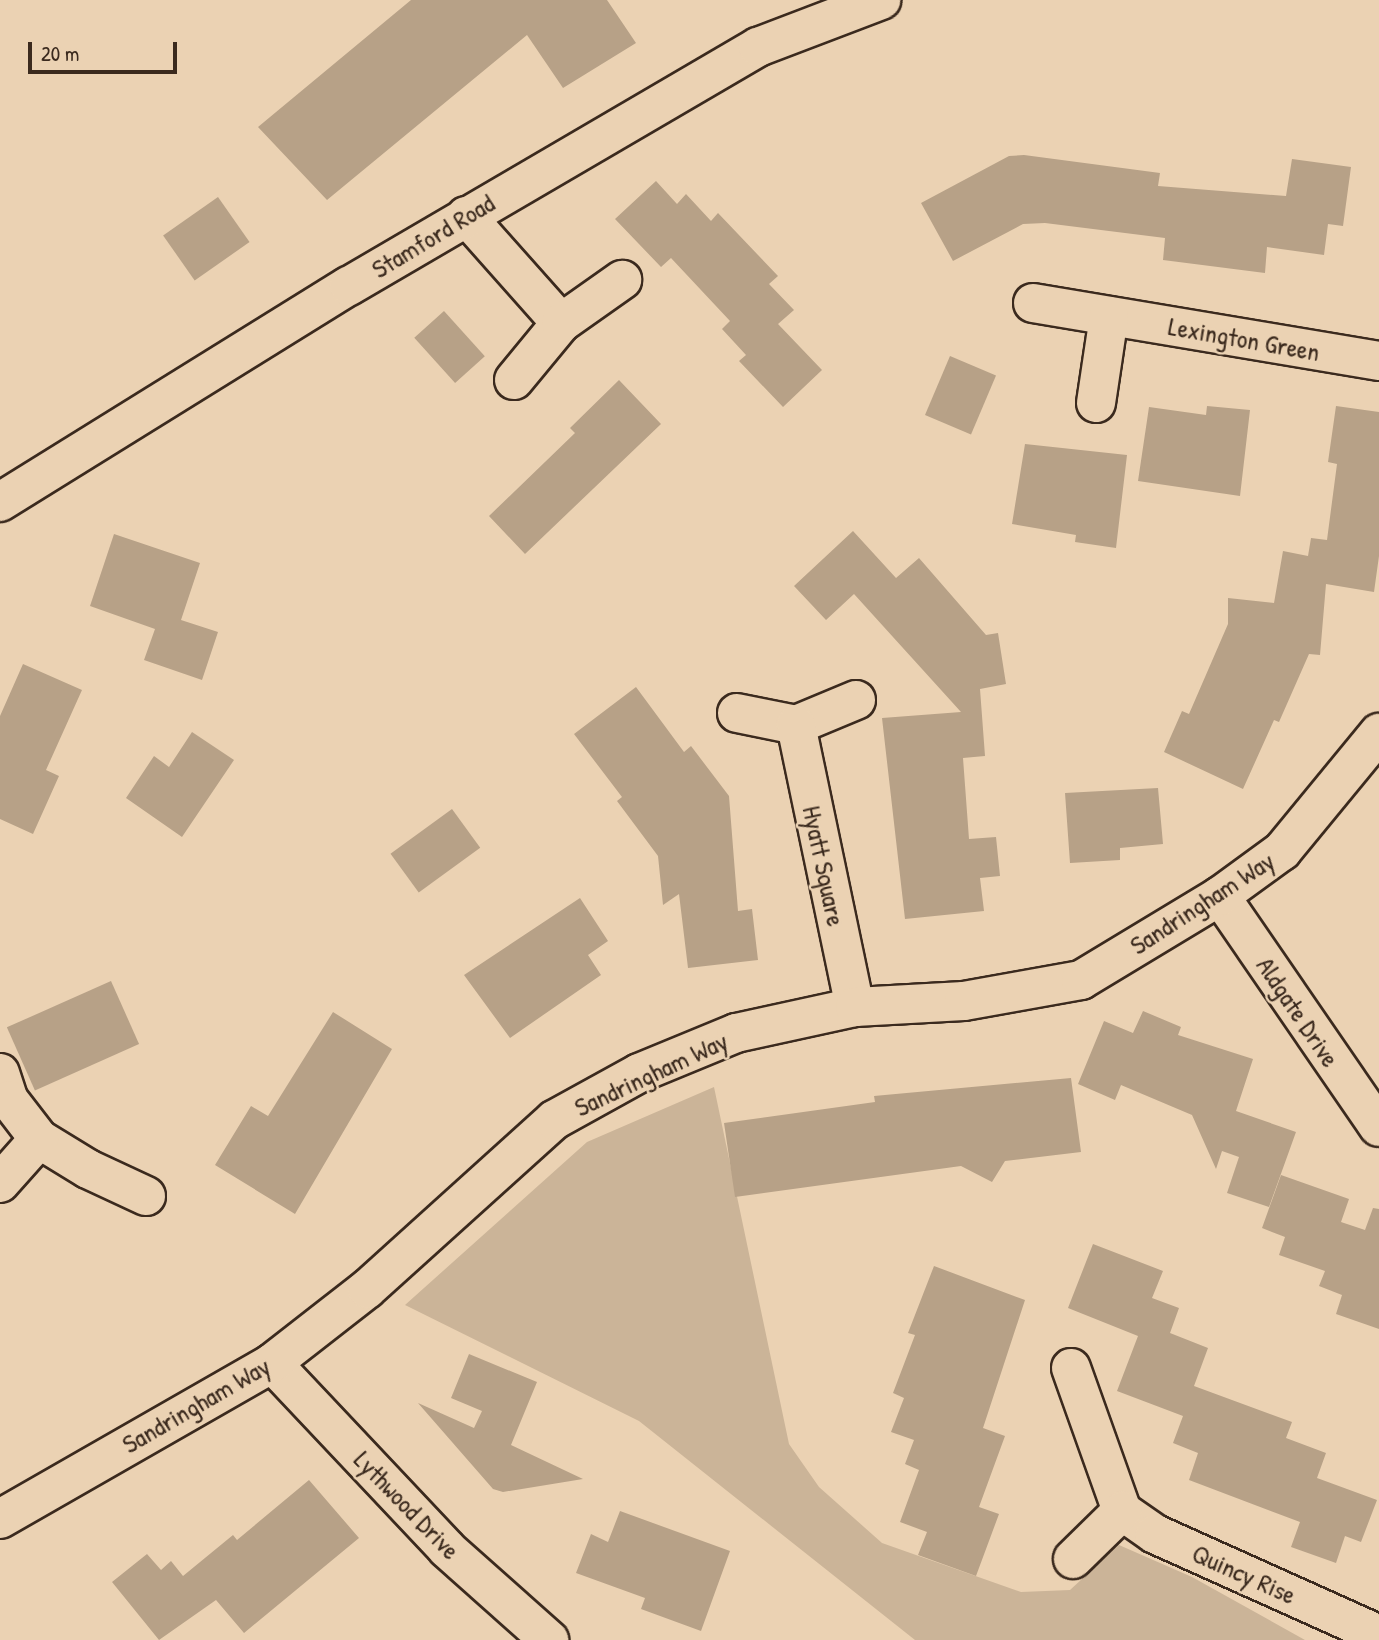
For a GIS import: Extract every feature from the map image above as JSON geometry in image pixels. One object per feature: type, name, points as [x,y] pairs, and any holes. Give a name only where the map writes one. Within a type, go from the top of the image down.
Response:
[{"type":"street","name":"Stamford Road","points":[[0,502],[466,216],[758,47],[881,0]]},
{"type":"street","points":[[466,216],[561,323]]},
{"type":"street","points":[[514,380],[561,323],[622,281]]},
{"type":"street","name":"Lexington Green","points":[[1033,303],[1379,361]]},
{"type":"street","points":[[1096,403],[1109,316]]},
{"type":"street","points":[[737,713],[796,725],[856,700]]},
{"type":"street","name":"Hyatt Square","points":[[796,725],[855,1007]]},
{"type":"street","name":"Sandringham Way","points":[[0,1519],[272,1363],[367,1289],[554,1120],[639,1073],[736,1033],[855,1007],[964,1001],[1082,980],[1220,896],[1282,850],[1379,733]]},
{"type":"street","name":"Aldgate Drive","points":[[1220,896],[1379,1127]]},
{"type":"street","points":[[0,1073],[9,1100],[39,1139],[88,1169],[146,1196]]},
{"type":"street","points":[[0,1183],[39,1139]]},
{"type":"street","name":"Lythwood Drive","points":[[272,1363],[447,1549],[549,1640]]},
{"type":"street","points":[[1071,1368],[1122,1511],[1073,1559]]},
{"type":"street","name":"Quincy Rise","points":[[1122,1511],[1154,1534],[1371,1626]]},
{"type":"shaded area","points":[[714,1087],[789,1444],[819,1487],[882,1543],[1021,1592],[1070,1590],[1119,1545],[1192,1577],[1305,1640],[915,1640],[639,1421],[405,1305],[587,1142]]},
{"type":"building","points":[[411,0],[607,0],[636,43],[563,88],[527,35],[327,200],[258,127]]},
{"type":"building","points":[[1024,155],[1160,173],[1158,186],[1286,196],[1292,159],[1351,167],[1343,226],[1328,224],[1324,255],[1267,247],[1265,273],[1163,260],[1165,238],[1045,223],[1023,224],[953,261],[921,203],[1009,156]]},
{"type":"building","points":[[656,181],[677,204],[686,194],[711,221],[718,213],[778,276],[769,284],[794,310],[778,324],[822,370],[783,407],[739,361],[746,355],[722,329],[730,321],[671,258],[661,267],[615,219]]},
{"type":"building","points":[[218,197],[250,242],[195,280],[163,235]]},
{"type":"building","points":[[444,311],[485,356],[455,383],[414,338]]},
{"type":"building","points":[[950,356],[996,376],[971,434],[925,415]]},
{"type":"building","points":[[619,380],[661,424],[525,554],[489,516],[575,433],[570,428]]},
{"type":"building","points":[[1207,406],[1250,410],[1240,496],[1138,481],[1149,407],[1206,415]]},
{"type":"building","points":[[1336,406],[1379,412],[1379,556],[1374,592],[1326,584],[1320,655],[1309,654],[1279,722],[1274,720],[1243,789],[1164,752],[1182,711],[1189,714],[1228,624],[1228,598],[1274,603],[1283,551],[1308,556],[1311,538],[1327,540],[1337,464],[1328,462]]},
{"type":"building","points":[[1025,444],[1127,455],[1116,548],[1075,542],[1076,535],[1012,524]]},
{"type":"building","points":[[853,531],[896,578],[919,558],[986,635],[998,633],[1006,684],[980,689],[985,756],[963,758],[969,839],[996,837],[1000,876],[980,878],[984,911],[905,919],[882,718],[961,712],[854,594],[826,620],[794,586]]},
{"type":"building","points":[[114,534],[200,563],[181,620],[218,632],[202,680],[144,660],[155,629],[90,606]]},
{"type":"building","points":[[23,664],[82,690],[46,770],[59,776],[33,834],[0,819],[0,716]]},
{"type":"building","points":[[636,687],[684,752],[691,746],[729,796],[738,911],[752,909],[758,960],[688,968],[679,894],[663,905],[658,856],[617,801],[622,797],[574,734]]},
{"type":"building","points":[[192,732],[234,760],[182,837],[126,798],[154,756],[169,767]]},
{"type":"building","points":[[1158,788],[1163,844],[1120,848],[1120,860],[1070,863],[1065,793]]},
{"type":"building","points":[[452,809],[480,848],[419,893],[391,854]]},
{"type":"building","points":[[580,898],[608,941],[588,955],[601,975],[510,1038],[464,975]]},
{"type":"building","points":[[111,981],[139,1044],[35,1090],[7,1027]]},
{"type":"building","points":[[1143,1011],[1181,1027],[1178,1035],[1253,1059],[1236,1111],[1296,1132],[1269,1207],[1227,1193],[1239,1157],[1222,1151],[1216,1169],[1192,1115],[1121,1085],[1115,1100],[1078,1084],[1104,1021],[1133,1033]]},
{"type":"building","points":[[333,1012],[392,1049],[295,1214],[215,1165],[251,1106],[268,1116]]},
{"type":"building","points":[[1071,1078],[1081,1152],[1005,1161],[992,1182],[961,1166],[735,1197],[724,1123],[875,1102],[874,1096]]},
{"type":"building","points":[[1281,1175],[1349,1199],[1341,1222],[1365,1230],[1373,1208],[1379,1209],[1379,1329],[1336,1314],[1342,1295],[1319,1286],[1325,1271],[1279,1255],[1285,1237],[1262,1228]]},
{"type":"building","points":[[1093,1244],[1163,1271],[1152,1298],[1179,1308],[1170,1333],[1208,1348],[1194,1386],[1292,1422],[1286,1438],[1326,1453],[1317,1478],[1377,1500],[1361,1542],[1345,1536],[1336,1563],[1291,1547],[1300,1522],[1189,1480],[1198,1453],[1173,1443],[1183,1416],[1117,1391],[1138,1336],[1068,1308]]},
{"type":"building","points":[[934,1266],[1025,1300],[983,1428],[1005,1436],[979,1507],[999,1514],[976,1576],[918,1555],[927,1532],[900,1522],[919,1470],[905,1464],[914,1440],[891,1432],[904,1398],[893,1393],[915,1335],[908,1333]]},
{"type":"building","points":[[469,1354],[537,1382],[511,1445],[583,1479],[503,1492],[493,1489],[418,1403],[474,1428],[482,1411],[451,1398]]},
{"type":"building","points":[[309,1480],[359,1538],[244,1633],[216,1600],[159,1640],[112,1582],[147,1554],[161,1570],[171,1561],[183,1576],[233,1535],[237,1540]]},
{"type":"building","points":[[620,1511],[730,1551],[701,1631],[641,1609],[645,1598],[576,1573],[591,1534],[608,1542]]}]
